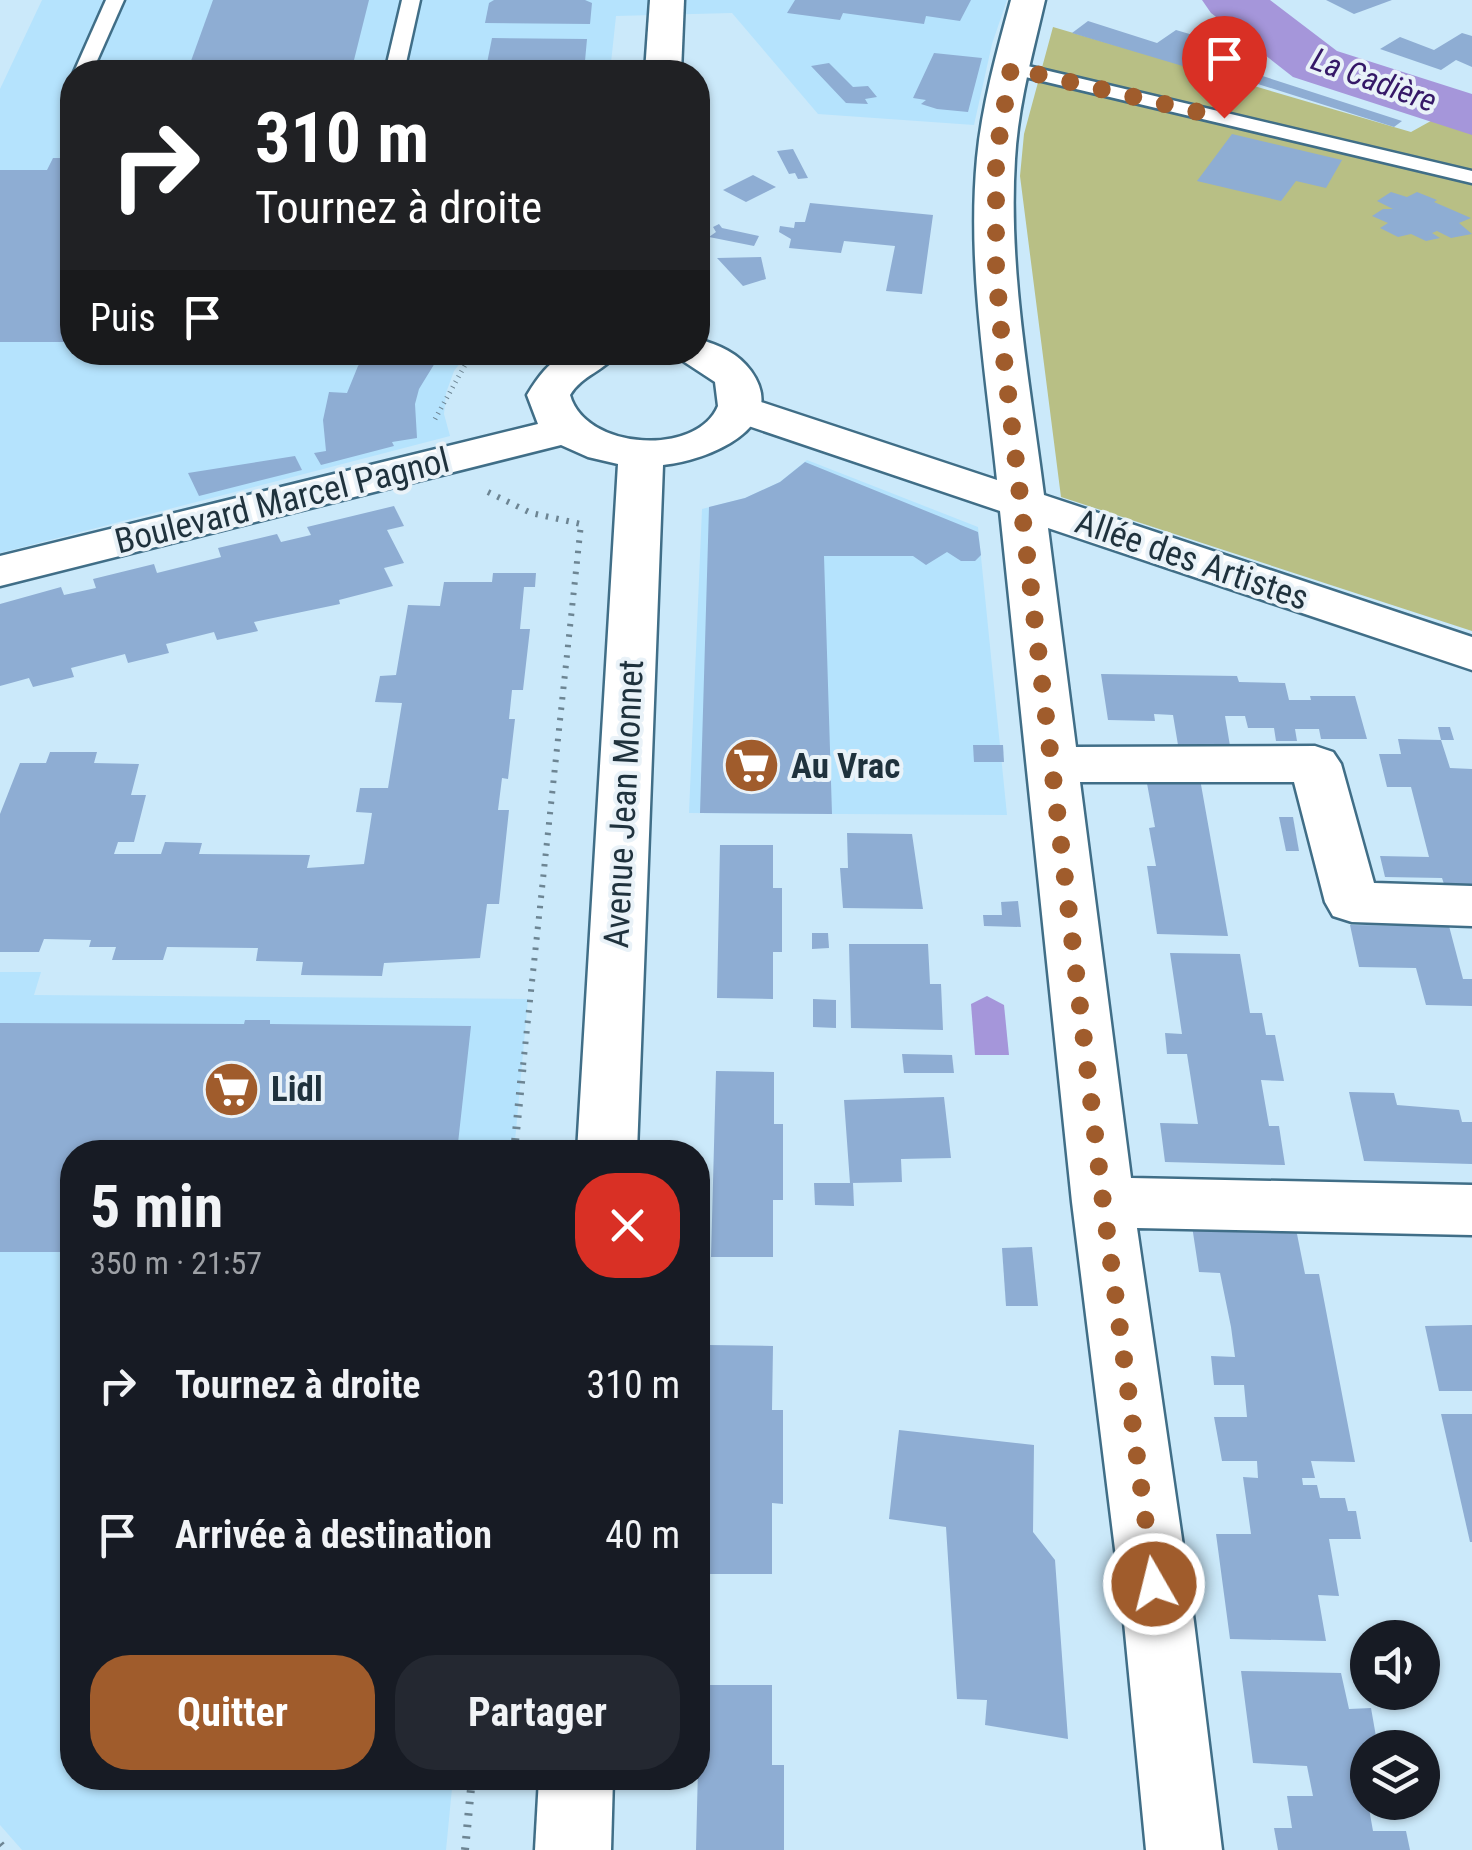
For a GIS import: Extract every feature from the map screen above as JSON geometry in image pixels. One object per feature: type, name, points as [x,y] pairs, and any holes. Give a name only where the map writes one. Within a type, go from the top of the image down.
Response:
[{"type":"street","points":[[664,60],[667,0]]},
{"type":"street","points":[[1028,0],[1011,68],[996,157],[996,269],[1103,1202],[1159,1622],[1184,1850]]},
{"type":"street","points":[[571,365],[550,392],[550,408],[564,431],[597,448],[641,455],[702,444],[728,427],[740,409],[741,390],[731,372],[710,359]]},
{"type":"street","name":"Allée des Artistes","points":[[740,409],[1472,654]]},
{"type":"street","name":"Boulevard Marcel Pagnol","points":[[0,571],[564,431]]},
{"type":"street","name":"Avenue Jean Monnet","points":[[608,1140],[641,455]]},
{"type":"street","points":[[1053,765],[1315,764],[1352,902],[1472,906]]},
{"type":"street","points":[[1103,1202],[1472,1210]]},
{"type":"street","points":[[573,1850],[576,1790]]},
{"type":"lane","points":[[88,60],[116,0]]},
{"type":"lane","points":[[397,60],[411,0]]},
{"type":"lane","points":[[1011,68],[1472,177]]},
{"type":"path","points":[[440,435],[434,420],[465,365]]},
{"type":"path","points":[[477,485],[531,513],[581,524],[515,1140]]},
{"type":"path","points":[[466,1850],[471,1790]]},
{"type":"path","points":[[0,1844],[6,1850]]},
{"type":"shaded area","points":[[42,0],[1007,0],[992,44],[974,125],[818,114],[732,13],[616,16],[611,60],[60,60],[60,365],[459,365],[446,393],[444,414],[450,436],[0,553],[0,89]]},
{"type":"shaded area","points":[[807,460],[978,527],[1007,815],[689,813],[702,509],[745,498],[780,482]]},
{"type":"shaded area","points":[[0,972],[41,972],[34,995],[528,999],[515,1140],[60,1140],[60,1790],[452,1790],[446,1850],[22,1850],[0,1825]]},
{"type":"shaded area","points":[[987,996],[1004,1005],[1009,1055],[975,1055],[971,1004]]},
{"type":"green space","points":[[1053,27],[1411,132],[1447,112],[1472,120],[1472,631],[1061,497],[1020,176],[1024,134]]},
{"type":"building","points":[[213,0],[369,0],[354,60],[191,60]]},
{"type":"building","points":[[585,0],[592,3],[590,24],[485,23],[489,3]]},
{"type":"building","points":[[795,0],[971,0],[960,21],[926,16],[924,24],[843,13],[840,20],[787,13]]},
{"type":"building","points":[[1326,0],[1392,0],[1354,14]]},
{"type":"building","points":[[1088,21],[1157,43],[1176,30],[1227,45],[1241,51],[1229,60],[1214,56],[1210,59],[1402,121],[1394,127],[1201,66],[1196,70],[1072,33]]},
{"type":"building","points":[[1462,33],[1472,36],[1472,67],[1456,60],[1441,70],[1380,49],[1400,37],[1434,50]]},
{"type":"building","points":[[492,38],[587,39],[585,60],[488,60]]},
{"type":"building","points":[[934,53],[982,58],[968,112],[937,109],[921,104],[926,100],[913,98]]},
{"type":"building","points":[[829,63],[853,87],[868,86],[877,97],[865,99],[868,104],[846,103],[811,66]]},
{"type":"building","points":[[1232,134],[1342,160],[1326,188],[1296,181],[1281,201],[1197,181]]},
{"type":"building","points":[[793,149],[808,178],[798,179],[795,173],[789,174],[777,151]]},
{"type":"building","points":[[53,158],[60,158],[60,342],[0,342],[0,170],[47,170]]},
{"type":"building","points":[[753,175],[776,187],[746,202],[723,190]]},
{"type":"building","points":[[1391,192],[1407,197],[1417,192],[1437,200],[1434,202],[1471,218],[1459,223],[1472,234],[1451,238],[1437,231],[1432,233],[1440,238],[1426,241],[1411,234],[1398,237],[1380,228],[1388,223],[1372,216],[1383,209],[1393,209],[1377,201]]},
{"type":"building","points":[[810,203],[933,215],[922,294],[886,291],[895,246],[844,241],[841,253],[789,248],[791,239],[779,232],[780,226],[794,228],[795,222],[805,222]]},
{"type":"building","points":[[719,224],[759,236],[754,246],[710,237],[716,232],[713,227]]},
{"type":"building","points":[[761,257],[766,279],[743,286],[717,258]]},
{"type":"building","points":[[434,365],[415,404],[417,438],[321,465],[314,453],[326,451],[323,420],[329,392],[347,393],[358,366]]},
{"type":"building","points":[[295,456],[302,470],[199,496],[188,473]]},
{"type":"building","points":[[805,462],[978,532],[981,555],[975,561],[961,561],[947,552],[926,565],[913,556],[824,556],[832,814],[700,813],[709,507],[745,498],[780,482]]},
{"type":"building","points":[[394,506],[404,526],[387,530],[404,563],[384,568],[393,586],[339,600],[340,604],[254,622],[258,631],[217,640],[214,632],[166,644],[169,653],[128,663],[125,654],[71,668],[74,677],[33,687],[29,678],[0,686],[0,604],[61,587],[64,595],[96,588],[93,579],[154,564],[157,573],[221,557],[218,548],[277,534],[281,542],[311,535],[307,527]]},
{"type":"building","points":[[493,573],[536,573],[535,587],[524,587],[520,629],[530,629],[523,690],[512,690],[509,719],[515,719],[508,779],[502,778],[498,810],[509,810],[499,904],[487,904],[480,958],[384,963],[382,976],[301,975],[303,962],[256,961],[258,948],[167,947],[163,960],[112,960],[116,947],[89,947],[91,940],[44,939],[39,952],[0,952],[0,814],[20,763],[46,763],[50,752],[97,752],[94,763],[139,764],[131,795],[146,795],[134,842],[118,842],[114,854],[161,854],[165,842],[202,843],[199,854],[310,855],[307,868],[364,864],[372,813],[356,812],[360,788],[388,788],[402,703],[375,702],[380,676],[396,675],[408,605],[440,606],[444,582],[492,582]]},
{"type":"building","points":[[1101,674],[1237,676],[1239,682],[1285,683],[1289,700],[1355,696],[1367,739],[1321,739],[1319,729],[1295,729],[1297,741],[1276,741],[1274,728],[1248,728],[1245,716],[1225,716],[1231,752],[1179,751],[1173,715],[1154,714],[1155,721],[1108,720]]},
{"type":"building","points":[[1438,727],[1450,727],[1454,740],[1441,740]]},
{"type":"building","points":[[1398,739],[1441,740],[1450,768],[1472,769],[1472,894],[1447,893],[1442,878],[1385,877],[1380,856],[1429,857],[1411,787],[1387,787],[1379,754],[1401,754]]},
{"type":"building","points":[[973,745],[1003,745],[1004,762],[974,762]]},
{"type":"building","points":[[1146,778],[1200,779],[1228,936],[1157,934],[1147,866],[1156,866],[1149,828],[1155,827]]},
{"type":"building","points":[[1279,817],[1293,817],[1299,851],[1286,851]]},
{"type":"building","points":[[847,833],[912,834],[923,909],[843,908],[840,868],[848,868]]},
{"type":"building","points":[[720,845],[773,845],[773,888],[782,888],[782,952],[773,952],[773,999],[717,998]]},
{"type":"building","points":[[1018,901],[1021,927],[984,926],[983,915],[1002,915],[1001,902]]},
{"type":"building","points":[[1350,925],[1449,926],[1463,979],[1472,979],[1472,1006],[1426,1005],[1416,968],[1359,967]]},
{"type":"building","points":[[812,933],[828,933],[829,948],[812,949]]},
{"type":"building","points":[[849,944],[928,944],[930,984],[941,984],[943,1030],[851,1028]]},
{"type":"building","points":[[1170,953],[1240,954],[1250,1013],[1262,1013],[1266,1035],[1275,1035],[1284,1081],[1261,1080],[1269,1126],[1279,1126],[1285,1165],[1165,1162],[1160,1123],[1198,1124],[1187,1054],[1167,1054],[1165,1033],[1182,1034]]},
{"type":"building","points":[[813,999],[836,1000],[836,1028],[813,1027]]},
{"type":"building","name":"Lidl","points":[[245,1020],[270,1020],[270,1024],[471,1026],[458,1140],[60,1140],[60,1252],[0,1252],[0,1023],[244,1024]]},
{"type":"building","points":[[902,1054],[952,1055],[954,1073],[904,1073]]},
{"type":"building","points":[[716,1071],[774,1072],[774,1124],[783,1124],[783,1200],[773,1200],[773,1257],[711,1257]]},
{"type":"building","points":[[1349,1092],[1394,1093],[1397,1105],[1459,1110],[1462,1122],[1472,1122],[1472,1164],[1364,1161]]},
{"type":"building","points":[[944,1097],[951,1158],[901,1159],[902,1182],[850,1183],[844,1100]]},
{"type":"building","points":[[814,1183],[853,1183],[854,1206],[815,1205]]},
{"type":"building","points":[[1192,1226],[1296,1229],[1305,1274],[1319,1274],[1355,1462],[1311,1461],[1315,1478],[1302,1478],[1303,1485],[1317,1485],[1320,1498],[1345,1498],[1348,1511],[1356,1511],[1361,1539],[1329,1539],[1339,1596],[1318,1595],[1326,1641],[1230,1639],[1216,1534],[1251,1534],[1243,1477],[1258,1478],[1257,1461],[1222,1461],[1214,1417],[1247,1417],[1244,1385],[1214,1385],[1211,1356],[1235,1357],[1231,1327],[1220,1273],[1199,1272]]},
{"type":"building","points":[[1032,1247],[1038,1306],[1006,1306],[1002,1248]]},
{"type":"building","points":[[1472,1325],[1472,1391],[1439,1391],[1425,1326]]},
{"type":"building","points":[[710,1345],[773,1346],[772,1410],[783,1410],[783,1504],[772,1503],[772,1574],[710,1574]]},
{"type":"building","points":[[1441,1414],[1472,1414],[1472,1542],[1470,1542]]},
{"type":"building","points":[[899,1430],[1034,1445],[1033,1532],[1055,1560],[1068,1739],[985,1725],[987,1700],[957,1699],[946,1527],[889,1519]]},
{"type":"building","points":[[1241,1671],[1341,1673],[1349,1709],[1371,1710],[1375,1730],[1350,1730],[1350,1820],[1371,1820],[1373,1831],[1406,1831],[1410,1850],[1278,1850],[1274,1828],[1292,1828],[1287,1796],[1313,1796],[1307,1766],[1253,1763]]},
{"type":"building","points":[[710,1685],[772,1685],[772,1765],[784,1765],[784,1850],[696,1850],[697,1790],[710,1790]]},
{"type":"waterway","name":"La Cadière","points":[[1232,0],[1315,64],[1472,115]]},
{"type":"place","name":"Au Vrac","points":[[752,766]]},
{"type":"place","name":"Lidl","points":[[232,1089]]},
{"type":"route","points":[[1154,1584],[1103,1202],[1002,342],[996,269],[996,157],[1011,68],[1224,118]]}]
